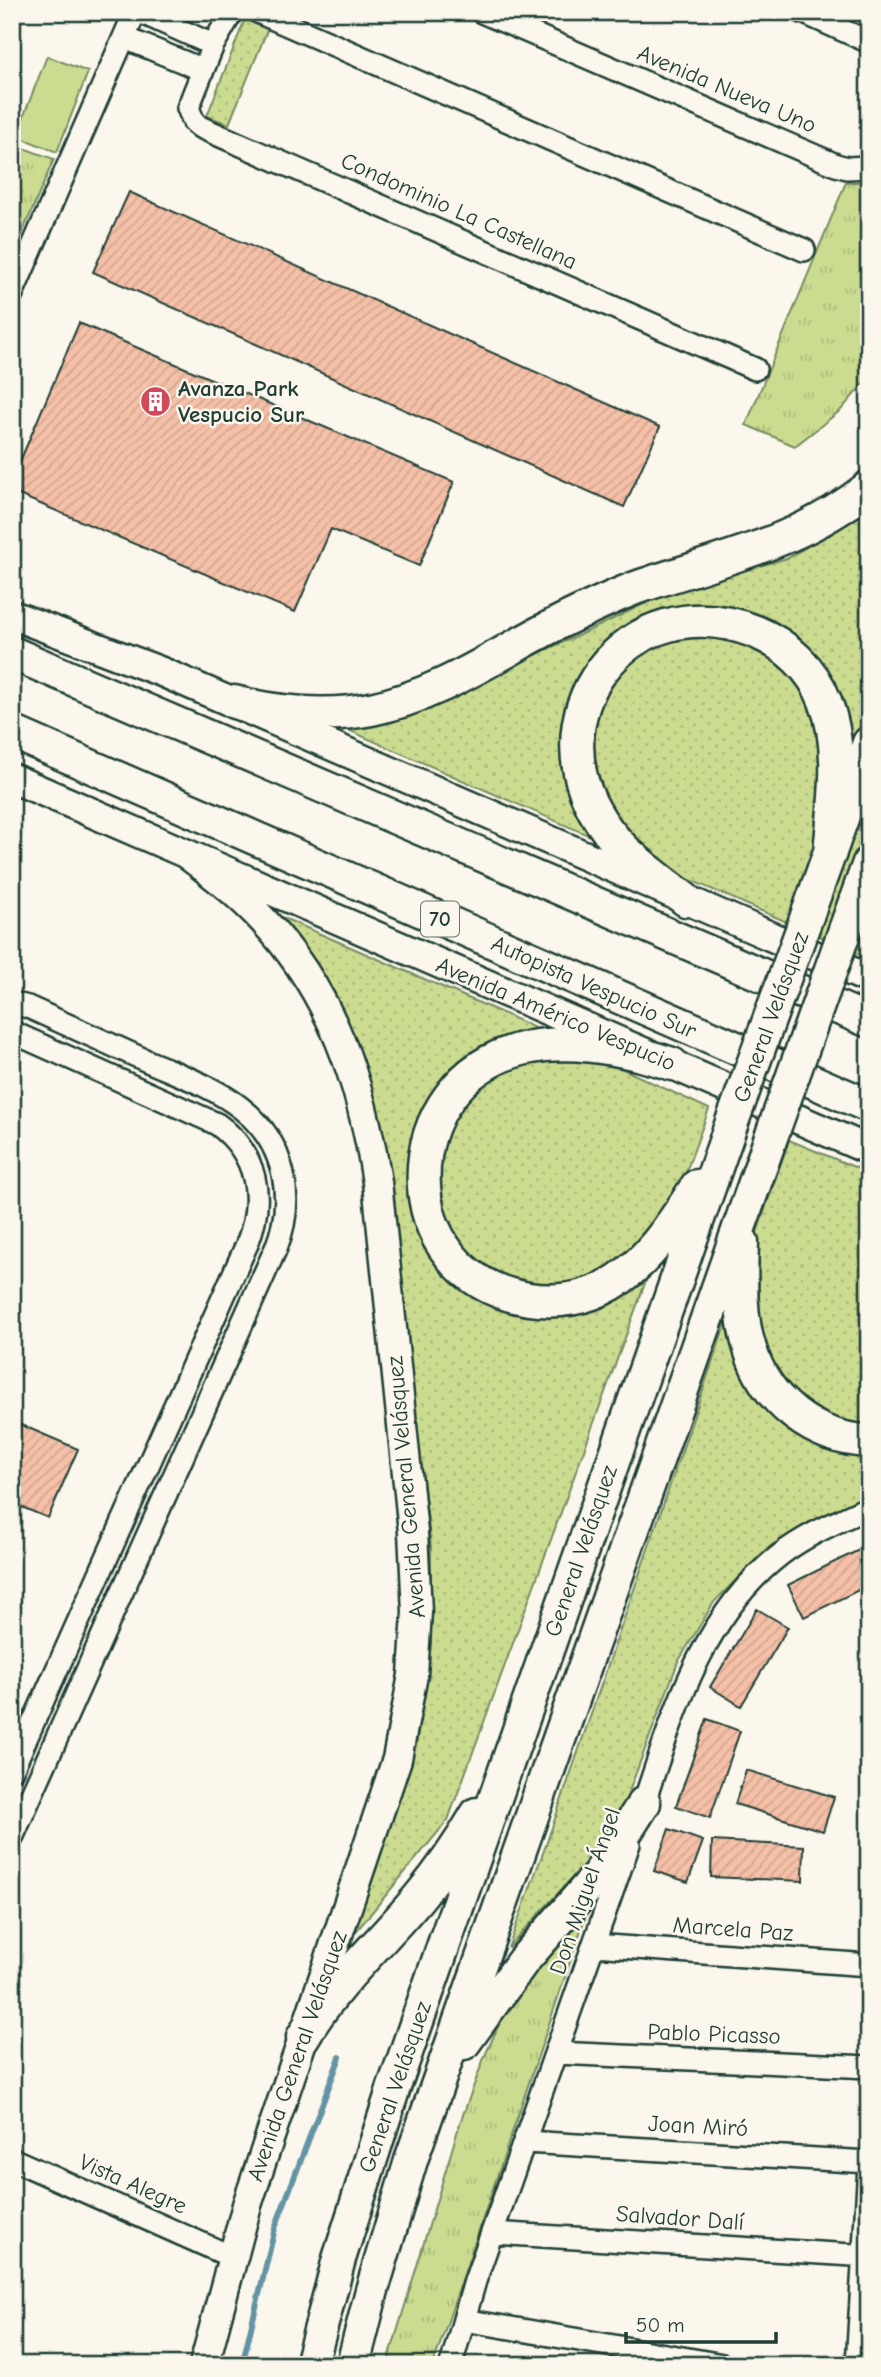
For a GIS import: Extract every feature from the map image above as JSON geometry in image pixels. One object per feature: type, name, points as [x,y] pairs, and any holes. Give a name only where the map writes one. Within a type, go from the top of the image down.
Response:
[{"type":"highway","points":[[234,702],[277,711],[332,714],[369,709],[422,694],[464,675],[589,608],[638,587],[745,554],[801,530],[843,506],[869,487]]},
{"type":"highway","points":[[686,900],[628,853],[606,829],[586,792],[577,749],[577,731],[583,705],[602,668],[625,646],[662,627],[703,620],[736,625],[782,645],[807,669],[825,700],[834,737],[835,774],[830,853]]},
{"type":"highway","points":[[12,653],[869,1021]]},
{"type":"highway","name":"Autopista Vespucio Sur","points":[[12,732],[869,1106]]},
{"type":"highway","name":"General Velásquez","points":[[311,2365],[365,2173],[731,1125],[869,743]]},
{"type":"highway","name":"General Velásquez","points":[[353,2365],[393,2214],[432,2099],[743,1214],[866,877]]},
{"type":"highway","points":[[672,1064],[615,1049],[586,1045],[541,1046],[493,1060],[463,1081],[435,1120],[423,1164],[424,1195],[428,1210],[441,1241],[454,1260],[477,1279],[519,1297],[564,1300],[608,1287],[633,1270],[666,1232],[699,1184],[731,1125]]},
{"type":"highway","points":[[743,1214],[744,1320],[749,1348],[761,1377],[785,1406],[810,1425],[843,1438],[869,1441]]},
{"type":"highway","points":[[303,2037],[344,1978],[432,1881],[473,1822],[511,1755]]},
{"type":"highway","points":[[432,2099],[501,1989],[593,1882],[644,1803]]},
{"type":"main road","points":[[12,615],[110,650],[234,702],[869,979]]},
{"type":"main road","name":"Avenida Américo Vespucio","points":[[12,778],[869,1150]]},
{"type":"main road","name":"Avenida General Velásquez","points":[[186,853],[248,904],[288,949],[321,999],[353,1071],[369,1132],[377,1182],[414,1532],[417,1633],[414,1675],[406,1720],[379,1815],[263,2153],[204,2365]]},
{"type":"street","points":[[12,295],[137,12],[213,45]]},
{"type":"street","name":"Condominio La Castellana","points":[[232,12],[213,45],[188,108],[194,122],[200,127],[755,369]]},
{"type":"street","points":[[258,12],[804,250]]},
{"type":"street","name":"Avenida Nueva Uno","points":[[482,12],[836,165],[848,168],[869,167]]},
{"type":"street","points":[[802,12],[869,42]]},
{"type":"street","points":[[125,38],[203,70]]},
{"type":"street","points":[[12,1003],[28,1007],[215,1092],[251,1117],[261,1127],[277,1154],[286,1195],[281,1235],[12,1838]]},
{"type":"street","points":[[12,1032],[206,1118],[227,1132],[244,1151],[257,1188],[254,1229],[12,1770]]},
{"type":"street","points":[[206,1118],[215,1092]]},
{"type":"street","name":"Don Miguel Ángel","points":[[452,2365],[493,2232],[694,1667],[711,1633],[730,1605],[755,1577],[782,1554],[811,1535],[869,1507]]},
{"type":"street","name":"Marcela Paz","points":[[594,1945],[869,1965]]},
{"type":"street","name":"Pablo Picasso","points":[[556,2053],[869,2067]]},
{"type":"street","name":"Joan Miró","points":[[525,2142],[869,2164]]},
{"type":"street","name":"Vista Alegre","points":[[12,2159],[232,2257]]},
{"type":"street","points":[[857,2365],[866,2256],[869,2164]]},
{"type":"street","name":"Salvador Dalí","points":[[493,2232],[866,2256]]},
{"type":"street","points":[[464,2320],[723,2365]]},
{"type":"green space","points":[[245,19],[268,28],[229,124],[207,116]]},
{"type":"green space","points":[[47,56],[88,72],[57,152],[16,136]]},
{"type":"green space","points":[[12,144],[54,159],[12,257]]},
{"type":"green space","points":[[846,182],[869,182],[869,377],[841,410],[795,446],[746,425]]},
{"type":"green space","points":[[869,509],[869,958],[339,726],[444,696],[673,590],[788,558]]},
{"type":"green space","points":[[279,916],[500,1012],[709,1109],[448,1820],[344,1946],[417,1740],[431,1642],[431,1546],[380,1128],[352,1040],[322,971]]},
{"type":"green space","points":[[789,1140],[869,1173],[869,1495],[768,1547],[714,1602],[678,1662],[625,1802],[599,1845],[580,1869],[508,1948],[548,1839]]},
{"type":"green space","points":[[585,1918],[433,2365],[387,2365],[460,2123],[484,2058],[504,2013],[557,1937]]},
{"type":"building","points":[[129,192],[660,427],[624,507],[93,272]]},
{"type":"building","name":"Avanza Park Vespucio Sur","points":[[79,323],[454,482],[419,566],[331,529],[295,612],[12,492],[12,480]]},
{"type":"building","points":[[12,1421],[78,1449],[48,1518],[12,1503]]},
{"type":"building","points":[[869,1545],[869,1585],[804,1617],[788,1585]]},
{"type":"building","points":[[757,1609],[788,1627],[741,1706],[710,1687]]},
{"type":"building","points":[[707,1719],[740,1731],[710,1818],[676,1806]]},
{"type":"building","points":[[746,1770],[834,1797],[823,1831],[735,1804]]},
{"type":"building","points":[[669,1829],[703,1841],[688,1882],[654,1871]]},
{"type":"building","points":[[712,1841],[804,1846],[803,1881],[711,1877]]},
{"type":"waterway","points":[[242,2365],[275,2228],[340,2057]]},
{"type":"place","name":"Avanza Park Vespucio Sur","points":[[155,401]]}]
